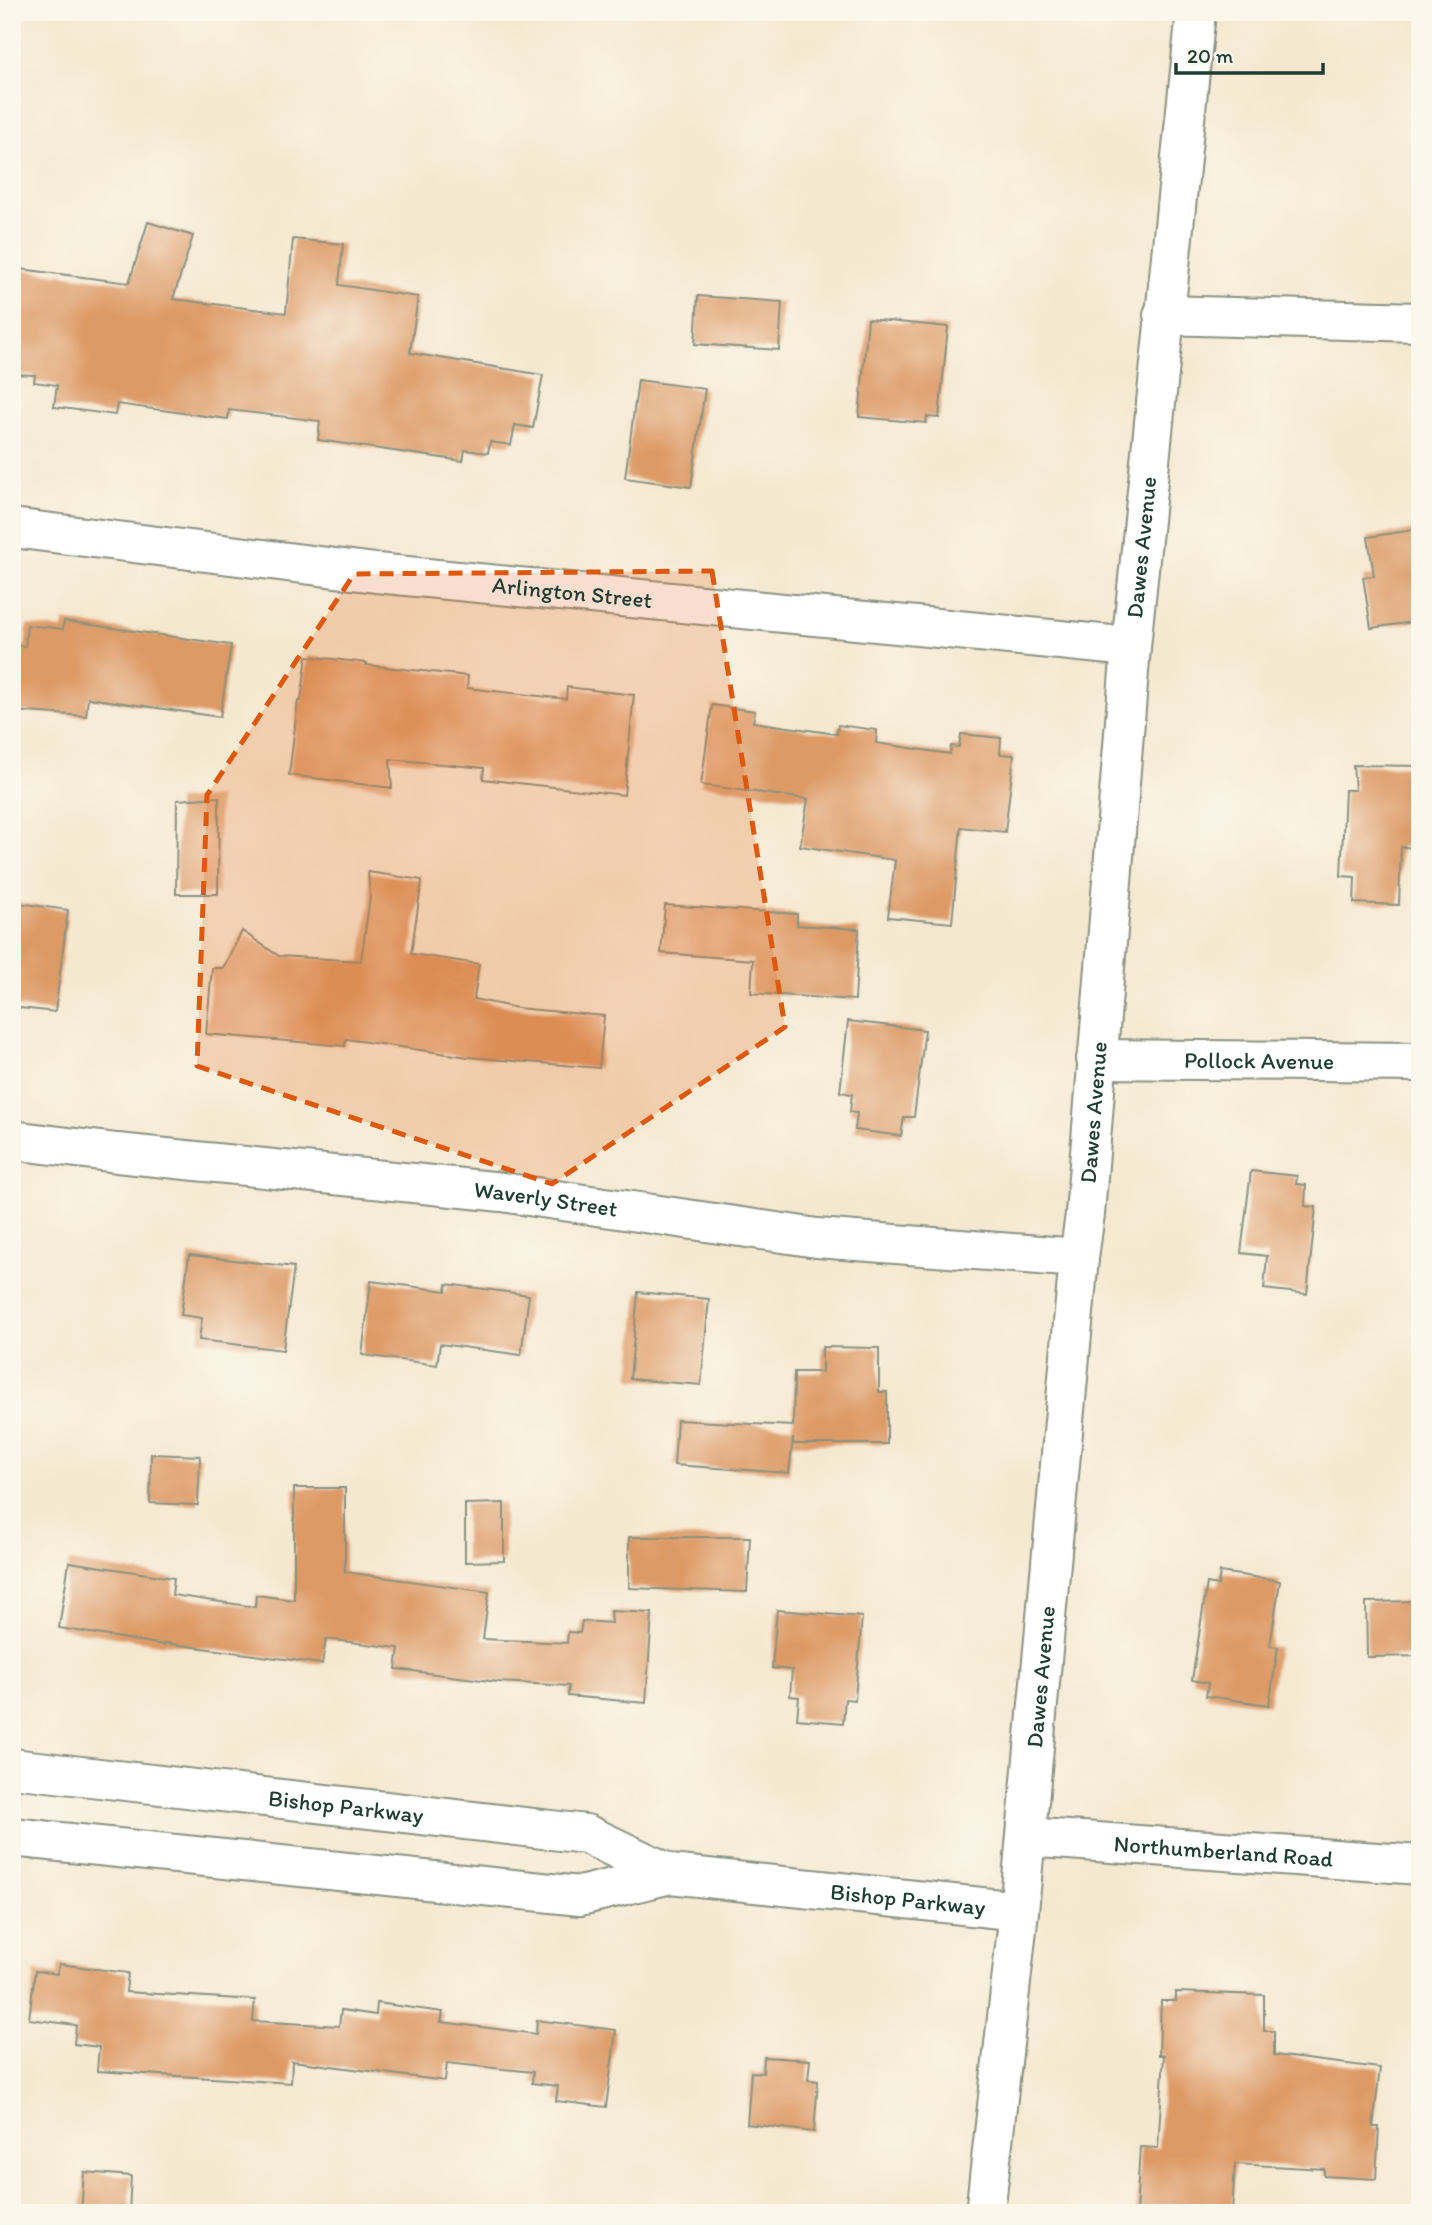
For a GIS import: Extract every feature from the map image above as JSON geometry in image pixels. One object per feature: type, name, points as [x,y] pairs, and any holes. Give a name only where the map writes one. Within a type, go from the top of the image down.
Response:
[{"type":"street","name":"Dawes Avenue","points":[[985,2213],[1019,1911],[1085,1214],[1131,647],[1196,12]]},
{"type":"street","points":[[1164,315],[1420,322]]},
{"type":"street","name":"Arlington Street","points":[[12,528],[376,573],[1131,647]]},
{"type":"street","name":"Pollock Avenue","points":[[1096,1059],[1420,1062]]},
{"type":"street","name":"Waverly Street","points":[[12,1140],[502,1192],[817,1238],[1079,1258]]},
{"type":"street","name":"Bishop Parkway","points":[[12,1768],[586,1834],[670,1874],[1019,1911]]},
{"type":"street","name":"Bishop Parkway","points":[[12,1836],[580,1896],[670,1874]]},
{"type":"street","name":"Northumberland Road","points":[[1026,1837],[1420,1865]]},
{"type":"highlighted area","points":[[712,571],[785,1027],[552,1184],[197,1066],[207,795],[354,574]]},
{"type":"building","points":[[148,222],[193,236],[173,299],[286,313],[293,239],[343,244],[339,285],[418,297],[410,353],[543,375],[533,428],[515,425],[511,445],[490,442],[488,453],[465,450],[463,461],[318,440],[320,421],[229,410],[228,419],[117,404],[115,415],[54,407],[57,385],[34,382],[35,375],[12,374],[12,268],[129,283]]},
{"type":"building","points":[[698,296],[782,302],[779,350],[695,344]]},
{"type":"building","points":[[868,319],[948,327],[939,418],[927,417],[926,423],[859,417]]},
{"type":"building","points":[[638,380],[705,389],[691,487],[625,478]]},
{"type":"building","points":[[1420,529],[1420,621],[1371,628],[1363,577],[1374,576],[1368,537]]},
{"type":"building","points":[[64,621],[231,645],[220,717],[88,698],[86,716],[12,711],[16,645],[25,646],[27,625],[63,629]]},
{"type":"building","points":[[307,656],[468,676],[467,688],[566,699],[567,687],[634,695],[624,795],[483,779],[484,768],[390,759],[392,788],[289,775],[298,701],[301,701]]},
{"type":"building","points":[[712,705],[755,711],[753,722],[837,734],[838,725],[877,730],[876,743],[950,754],[951,746],[959,747],[961,734],[1001,738],[1000,754],[1014,755],[1005,832],[961,827],[952,923],[888,917],[895,860],[800,846],[808,799],[701,785]]},
{"type":"building","points":[[1353,765],[1420,766],[1420,848],[1401,847],[1399,905],[1354,903],[1355,877],[1341,876],[1345,790],[1355,790]]},
{"type":"building","points":[[219,797],[218,894],[176,894],[177,800]]},
{"type":"building","points":[[368,872],[422,880],[411,954],[479,964],[474,999],[517,1008],[604,1016],[599,1068],[468,1057],[346,1039],[345,1046],[206,1034],[212,968],[223,968],[242,931],[279,956],[361,961],[370,897]]},
{"type":"building","points":[[12,902],[68,910],[55,1012],[12,1007]]},
{"type":"building","points":[[665,905],[797,914],[797,925],[859,929],[855,1000],[751,993],[753,960],[661,953]]},
{"type":"building","points":[[848,1021],[925,1030],[914,1117],[904,1117],[901,1136],[855,1130],[857,1113],[850,1112],[852,1094],[840,1092]]},
{"type":"building","points":[[1251,1171],[1297,1176],[1296,1184],[1306,1185],[1305,1206],[1316,1207],[1307,1294],[1264,1289],[1267,1256],[1241,1253]]},
{"type":"building","points":[[189,1255],[294,1267],[283,1350],[199,1340],[202,1318],[181,1315]]},
{"type":"building","points":[[371,1281],[446,1291],[447,1284],[529,1295],[521,1355],[440,1344],[437,1365],[362,1355]]},
{"type":"building","points":[[638,1292],[709,1299],[701,1385],[630,1379]]},
{"type":"building","points":[[822,1347],[879,1348],[879,1392],[887,1392],[887,1444],[793,1444],[793,1438],[789,1473],[674,1465],[677,1420],[793,1426],[794,1372],[822,1372]]},
{"type":"building","points":[[151,1454],[200,1456],[198,1505],[150,1503]]},
{"type":"building","points":[[294,1488],[345,1488],[345,1572],[489,1592],[483,1639],[567,1643],[568,1632],[580,1633],[582,1621],[612,1623],[611,1611],[652,1613],[646,1703],[568,1696],[569,1686],[498,1682],[396,1669],[399,1648],[326,1639],[322,1664],[164,1645],[59,1628],[69,1562],[174,1578],[172,1595],[255,1607],[256,1595],[294,1600]]},
{"type":"building","points":[[504,1503],[504,1561],[465,1562],[465,1504]]},
{"type":"building","points":[[629,1537],[750,1537],[747,1592],[629,1588]]},
{"type":"building","points":[[1220,1572],[1280,1581],[1270,1646],[1278,1647],[1269,1705],[1206,1696],[1208,1683],[1192,1680],[1207,1583],[1218,1585]]},
{"type":"building","points":[[1420,1601],[1420,1656],[1367,1657],[1366,1602]]},
{"type":"building","points":[[777,1610],[862,1617],[855,1700],[845,1699],[843,1723],[797,1719],[799,1697],[790,1696],[792,1670],[772,1668]]},
{"type":"building","points":[[59,1964],[128,1973],[126,1992],[255,2000],[253,2021],[339,2026],[341,2010],[376,2015],[377,2003],[443,2012],[441,2022],[536,2034],[537,2020],[616,2030],[606,2107],[556,2101],[558,2086],[532,2083],[533,2072],[447,2063],[445,2081],[292,2061],[291,2083],[97,2071],[99,2047],[74,2044],[76,2025],[29,2019],[35,1971],[57,1974]]},
{"type":"building","points":[[1176,1992],[1264,1995],[1264,2031],[1274,2031],[1274,2055],[1380,2068],[1373,2127],[1379,2127],[1376,2179],[1324,2176],[1324,2169],[1235,2164],[1232,2213],[1136,2213],[1140,2147],[1158,2148],[1164,2055],[1159,2055],[1161,2001],[1176,2001]]},
{"type":"building","points":[[764,2057],[810,2060],[808,2080],[818,2081],[814,2132],[747,2124],[751,2072],[763,2073]]},
{"type":"building","points":[[84,2172],[131,2176],[129,2213],[81,2213]]}]
